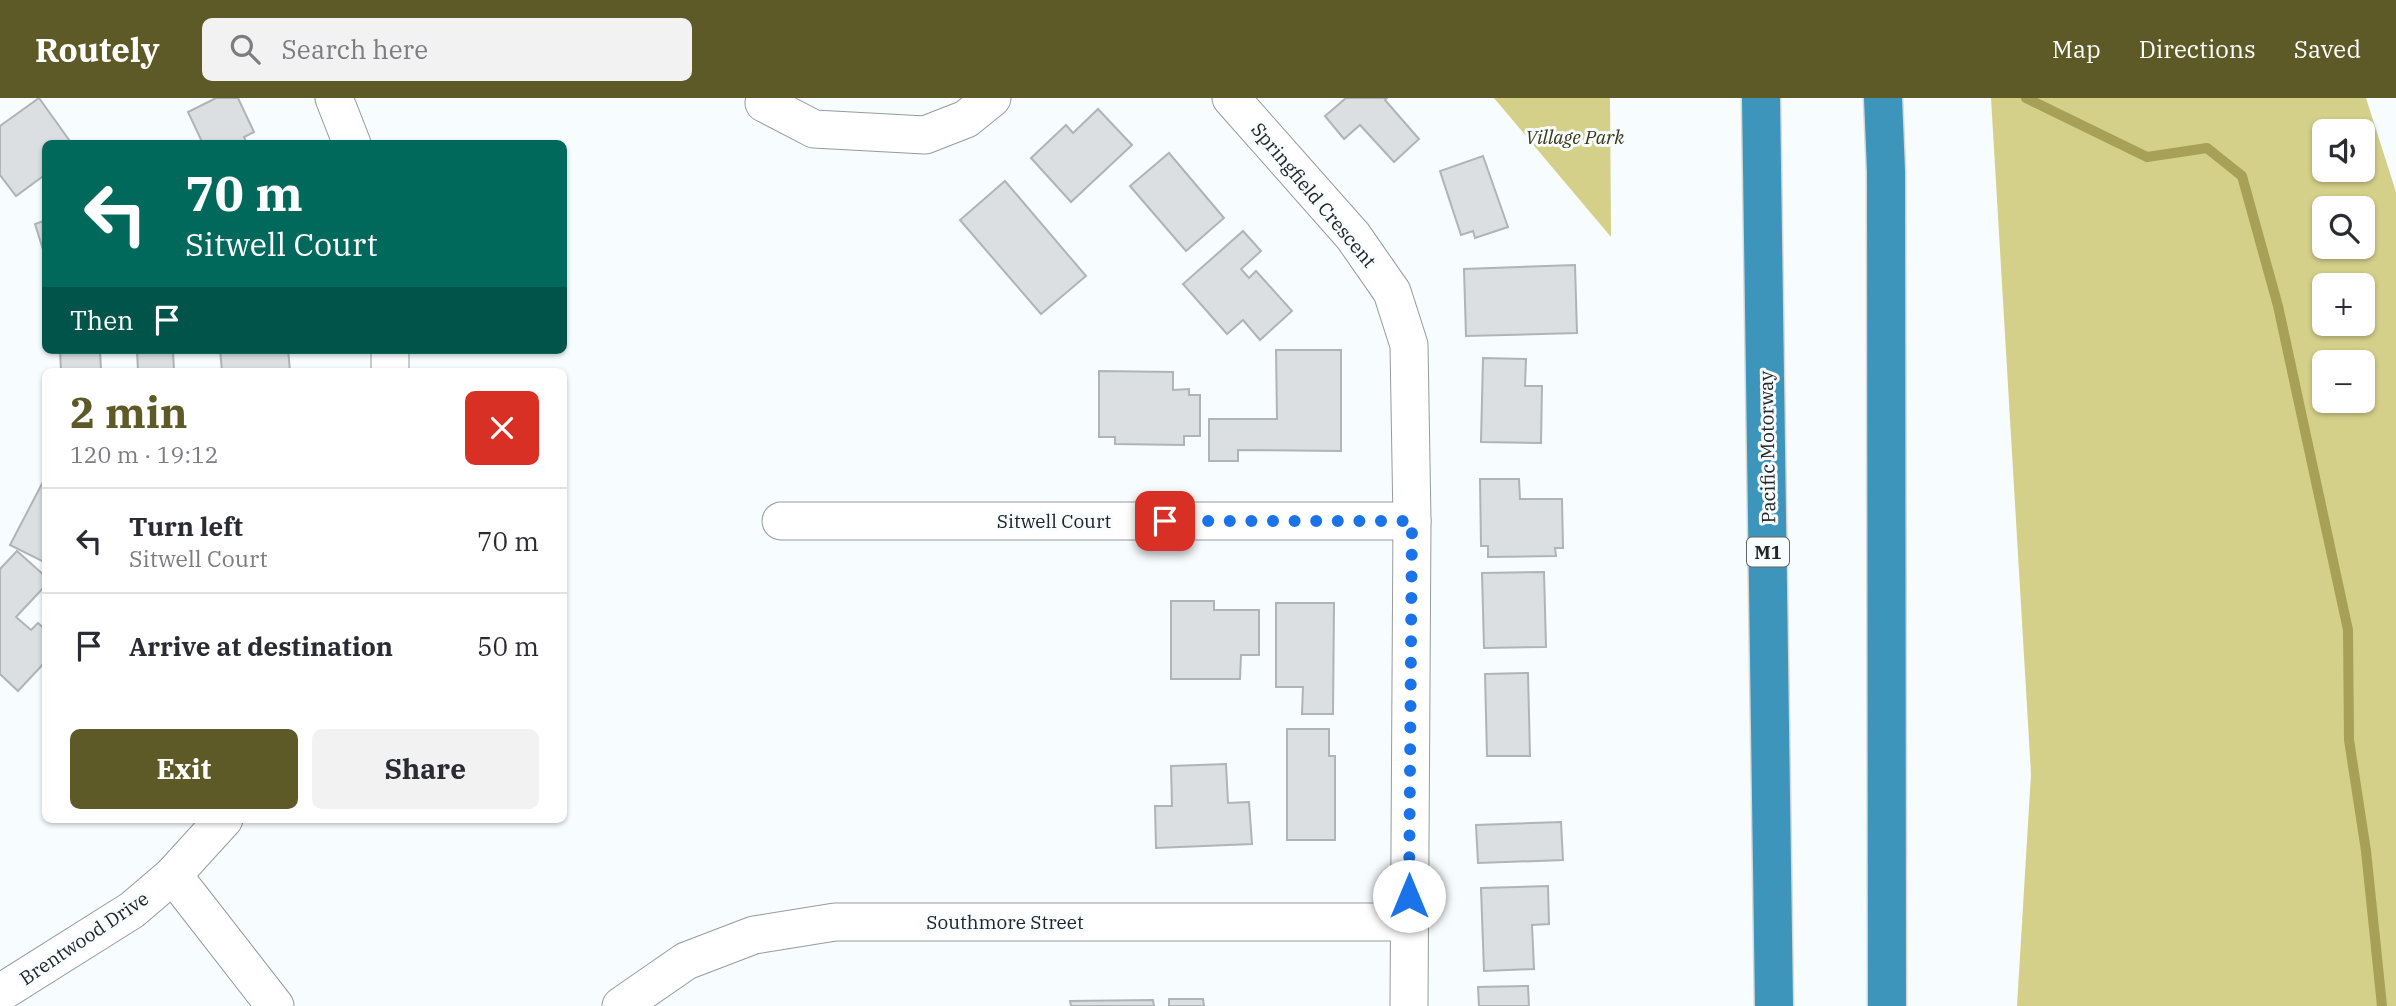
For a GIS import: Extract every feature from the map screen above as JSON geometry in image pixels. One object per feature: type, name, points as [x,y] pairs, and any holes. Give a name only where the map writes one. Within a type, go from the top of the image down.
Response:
[{"type":"highway","name":"Pacific Motorway","points":[[1761,98],[1774,1006]]},
{"type":"highway","points":[[1883,98],[1886,172],[1888,1006]]},
{"type":"street","points":[[334,98],[350,140]]},
{"type":"street","points":[[764,103],[814,129],[925,135],[967,119],[992,98]]},
{"type":"street","name":"Springfield Crescent","points":[[1231,98],[1353,236],[1392,292],[1409,345],[1412,521],[1409,1006]]},
{"type":"street","name":"Sitwell Court","points":[[781,521],[1412,521]]},
{"type":"street","name":"Brentwood Drive","points":[[0,993],[132,911],[173,875],[220,823]]},
{"type":"street","points":[[173,875],[275,1006]]},
{"type":"street","name":"Southmore Street","points":[[621,1006],[686,961],[754,935],[835,922],[1409,922]]},
{"type":"green space","name":"Village Park","points":[[1494,98],[1610,98],[1611,237]]},
{"type":"green space","points":[[1991,98],[2366,98],[2373,119],[2312,119],[2312,182],[2375,182],[2375,126],[2396,192],[2396,1006],[2017,1006],[2031,774]]},
{"type":"building","points":[[39,98],[69,140],[42,140],[42,177],[16,196],[0,175],[0,126]]},
{"type":"building","points":[[216,98],[238,98],[254,132],[244,137],[245,140],[201,140],[188,112]]},
{"type":"building","points":[[1346,98],[1387,98],[1385,100],[1419,139],[1394,162],[1360,125],[1344,139],[1325,116]]},
{"type":"building","points":[[1098,109],[1132,145],[1071,202],[1031,158],[1066,125],[1073,133]]},
{"type":"building","points":[[1169,153],[1224,218],[1186,251],[1130,186]]},
{"type":"building","points":[[1483,156],[1508,227],[1475,238],[1473,231],[1461,235],[1440,171]]},
{"type":"building","points":[[1005,181],[1086,276],[1041,314],[960,220]]},
{"type":"building","points":[[42,221],[42,246],[35,224]]},
{"type":"building","points":[[1243,231],[1261,251],[1241,269],[1249,278],[1256,271],[1292,311],[1260,340],[1243,320],[1227,334],[1183,284]]},
{"type":"building","points":[[1575,265],[1577,333],[1466,336],[1464,269]]},
{"type":"building","points":[[1276,350],[1341,350],[1341,451],[1238,450],[1238,461],[1209,461],[1209,419],[1277,419]]},
{"type":"building","points":[[60,354],[100,354],[101,368],[61,368]]},
{"type":"building","points":[[137,354],[173,354],[174,368],[138,368]]},
{"type":"building","points":[[220,354],[288,354],[290,368],[222,368]]},
{"type":"building","points":[[1483,358],[1526,359],[1525,386],[1542,386],[1541,443],[1481,442]]},
{"type":"building","points":[[1099,371],[1173,372],[1173,390],[1189,389],[1189,395],[1200,395],[1200,436],[1184,436],[1184,445],[1115,444],[1115,437],[1099,437]]},
{"type":"building","points":[[1480,479],[1519,479],[1520,499],[1562,499],[1563,548],[1555,548],[1556,556],[1488,557],[1488,546],[1481,546]]},
{"type":"building","points":[[42,484],[42,561],[10,545]]},
{"type":"building","points":[[17,551],[42,573],[42,589],[16,617],[31,630],[38,623],[42,626],[42,665],[18,691],[0,674],[0,569]]},
{"type":"building","points":[[1544,572],[1546,647],[1484,648],[1482,573]]},
{"type":"building","points":[[1171,601],[1214,601],[1214,610],[1259,610],[1259,655],[1241,655],[1240,679],[1171,679]]},
{"type":"building","points":[[1276,603],[1334,603],[1333,714],[1302,714],[1303,687],[1276,687]]},
{"type":"building","points":[[1528,673],[1530,756],[1487,756],[1485,674]]},
{"type":"building","points":[[1287,729],[1329,729],[1329,756],[1335,756],[1335,840],[1287,840]]},
{"type":"building","points":[[1226,764],[1228,803],[1249,802],[1252,844],[1156,848],[1155,806],[1172,806],[1171,766]]},
{"type":"building","points":[[1561,822],[1563,860],[1478,863],[1476,825]]},
{"type":"building","points":[[1548,886],[1549,924],[1532,925],[1534,969],[1484,971],[1481,888]]},
{"type":"building","points":[[1528,986],[1529,1006],[1479,1006],[1478,987]]},
{"type":"building","points":[[1169,999],[1203,999],[1204,1006],[1169,1006]]},
{"type":"building","points":[[1153,1000],[1154,1006],[1071,1006],[1070,1001]]},
{"type":"waterway","points":[[2026,98],[2147,157],[2207,148],[2242,176],[2278,306],[2348,630],[2349,740],[2366,851],[2382,1006]]},
{"type":"route","points":[[1165,521],[1412,521],[1409,896]]}]
